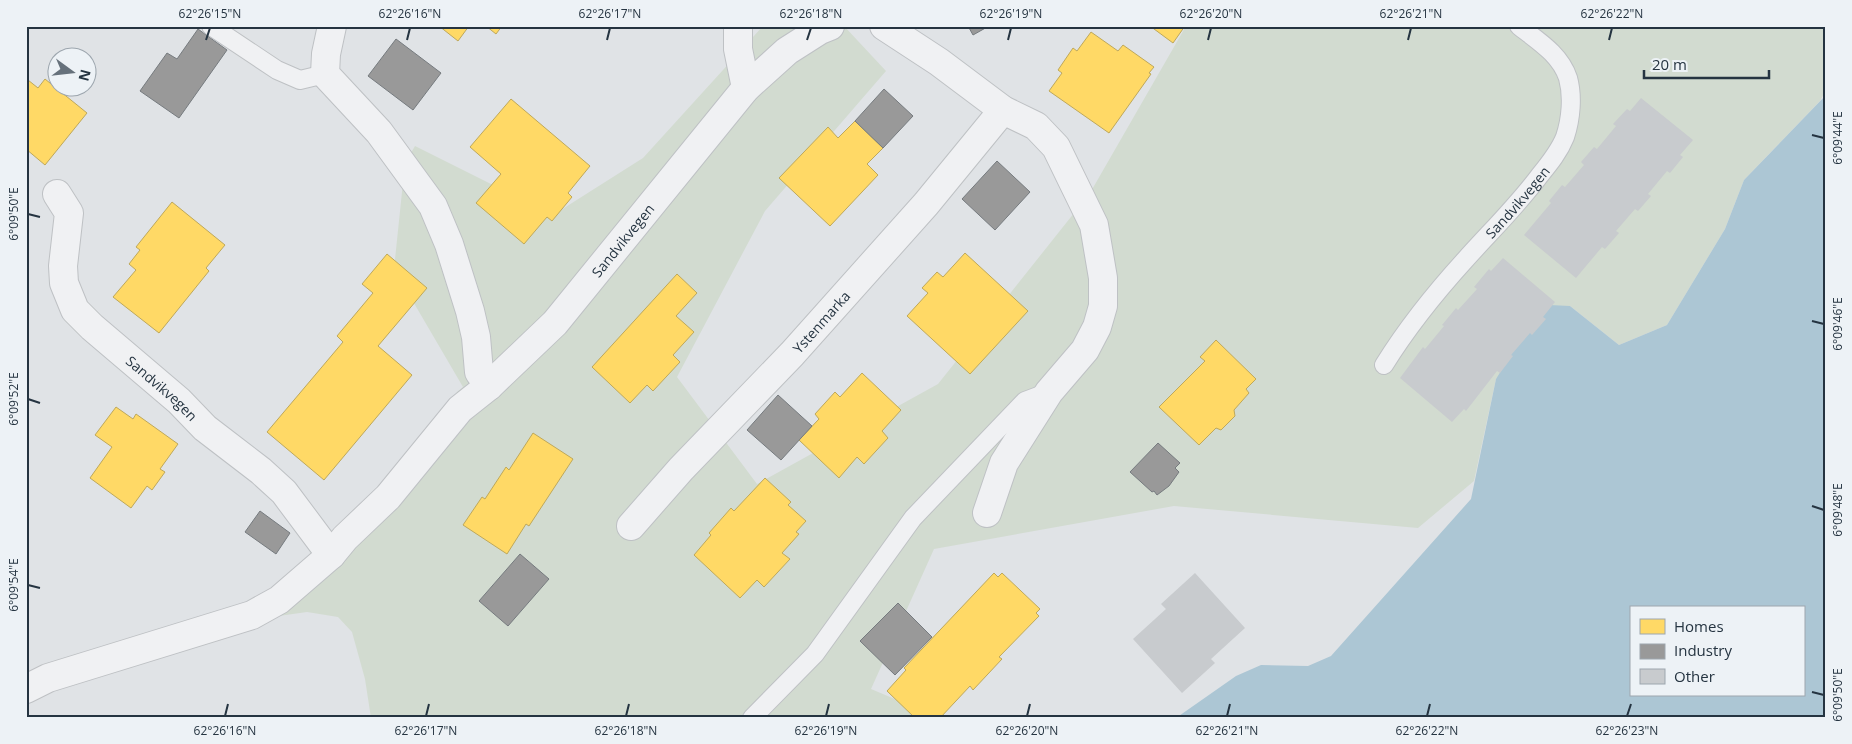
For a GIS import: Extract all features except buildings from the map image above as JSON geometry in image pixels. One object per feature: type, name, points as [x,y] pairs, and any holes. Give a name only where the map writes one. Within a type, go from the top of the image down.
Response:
[{"type":"street","points":[[332,26],[326,54],[326,74],[379,132],[433,206],[450,244],[470,311],[476,337],[479,372],[489,386]]},
{"type":"street","points":[[738,26],[738,49],[746,88]]},
{"type":"street","name":"Sandvikvegen","points":[[26,689],[48,678],[252,615],[279,600],[331,555],[345,538],[388,497],[460,409],[489,386],[555,323],[746,88],[787,51],[820,30],[830,26]]},
{"type":"street","points":[[884,26],[939,62],[1003,110],[1036,126],[1056,147],[1094,225],[1103,278],[1103,306],[1097,327],[1084,350],[1049,392],[1004,463],[987,513]]},
{"type":"street","name":"Ystenmarka","points":[[631,526],[681,469],[792,354],[900,233],[1003,110]]},
{"type":"street","name":"Sandvikvegen","points":[[57,194],[69,213],[63,266],[64,283],[75,310],[92,328],[179,401],[205,428],[261,471],[284,492],[331,555]]},
{"type":"lane","points":[[211,26],[277,70],[300,80],[326,74]]},
{"type":"lane","name":"Sandvikvegen","points":[[1384,365],[1397,344],[1423,310],[1464,261],[1519,202],[1556,155],[1565,137],[1571,98],[1568,78],[1560,62],[1548,48],[1519,26]]},
{"type":"lane","points":[[752,718],[815,654],[913,518],[1025,401],[1049,392]]},
{"type":"shaded area","points":[[763,26],[844,26],[886,71],[765,211],[677,377],[757,484],[938,384],[1090,193],[1186,26],[1826,26],[1826,90],[1820,101],[1744,180],[1725,229],[1667,325],[1619,345],[1570,306],[1496,379],[1474,481],[1418,528],[1174,506],[934,549],[871,689],[940,718],[371,718],[365,679],[352,632],[338,617],[307,612],[251,620],[381,503],[457,392],[463,387],[394,269],[405,163],[415,146],[553,215],[643,158]]},
{"type":"water","points":[[1826,95],[1826,718],[1176,718],[1236,676],[1261,665],[1308,666],[1331,656],[1471,499],[1496,379],[1535,316],[1549,305],[1570,306],[1619,345],[1667,325],[1725,229],[1744,180]]}]
